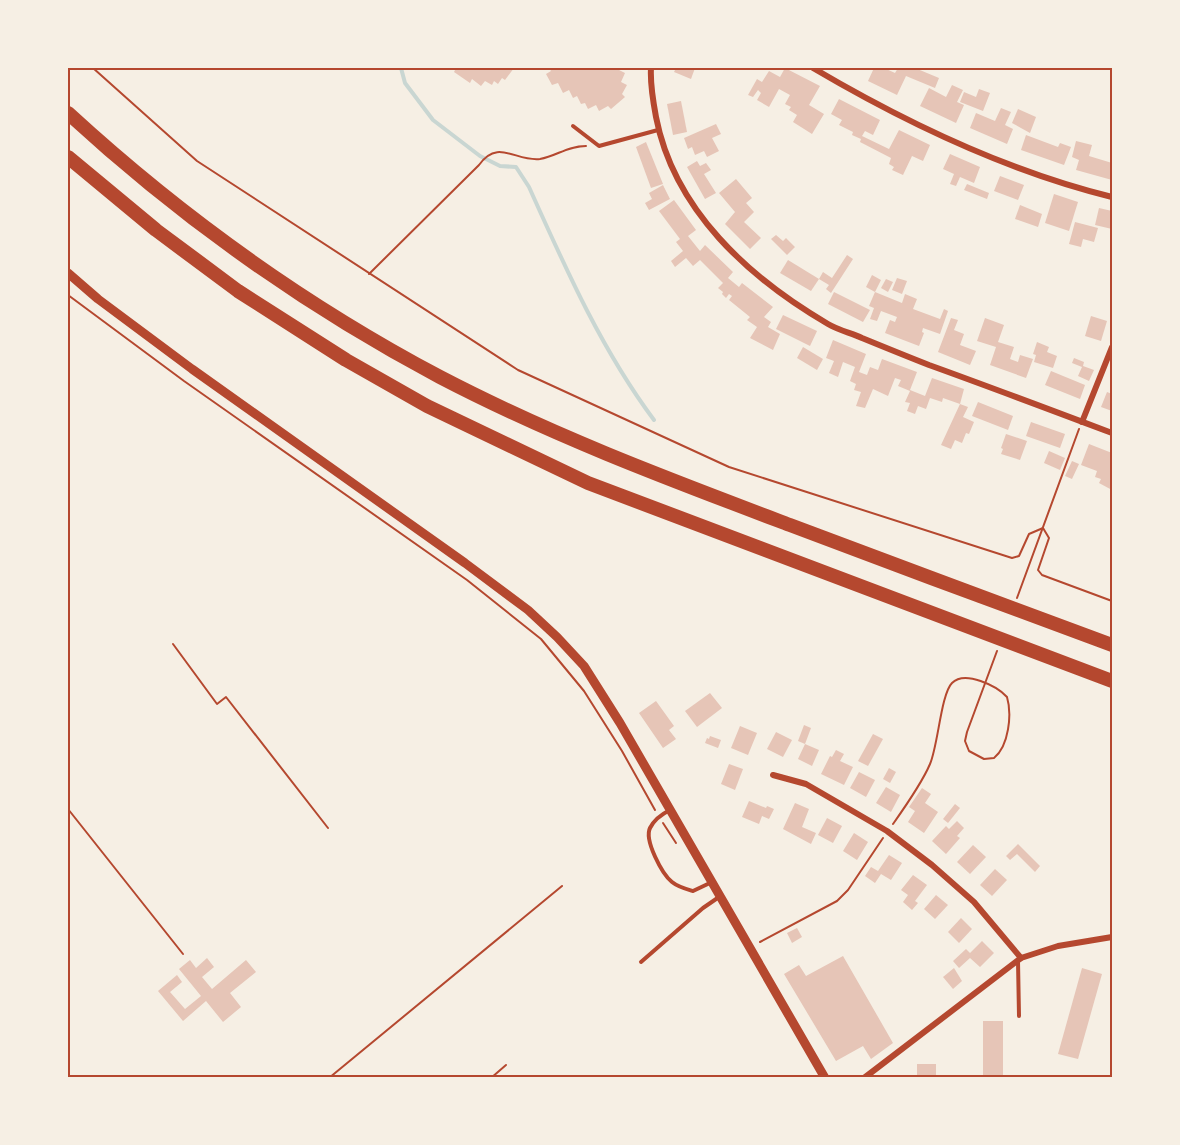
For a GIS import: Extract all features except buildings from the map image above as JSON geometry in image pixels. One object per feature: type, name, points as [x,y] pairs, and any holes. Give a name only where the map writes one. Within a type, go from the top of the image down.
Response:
[{"type":"highway","points":[[68,113],[174,203],[264,270],[350,326],[438,376],[519,417],[684,486],[1113,645]]},
{"type":"highway","points":[[68,157],[156,230],[238,291],[346,360],[427,406],[588,483],[1113,681]]},
{"type":"street","points":[[651,68],[658,130],[681,186],[703,220],[731,252],[774,288],[829,325],[910,358],[1113,433]]},
{"type":"street","points":[[813,68],[907,118],[1005,162],[1083,190],[1113,197]]},
{"type":"street","points":[[68,273],[98,299],[182,362],[465,563],[528,610],[557,637],[584,666],[620,723],[825,1077]]},
{"type":"street","points":[[1082,422],[1113,347]]},
{"type":"street","points":[[773,775],[806,784],[887,831],[932,865],[974,902],[1019,959]]},
{"type":"street","points":[[864,1077],[1019,959],[1058,946],[1113,937]]},
{"type":"lane","points":[[573,126],[599,146],[658,130]]},
{"type":"lane","points":[[671,809],[659,817],[649,830],[648,839],[652,851],[669,880],[678,886],[693,891],[712,882]]},
{"type":"lane","points":[[641,962],[703,908],[721,896]]},
{"type":"lane","points":[[1019,959],[1019,1016]]},
{"type":"path","points":[[93,68],[197,161],[518,370],[729,467],[1012,558],[1019,556],[1029,534],[1043,528]]},
{"type":"path","points":[[369,274],[486,156],[495,152],[539,159],[573,146],[599,146]]},
{"type":"path","points":[[68,295],[184,381],[467,580],[541,639],[584,691],[681,851]]},
{"type":"path","points":[[1026,574],[1082,422]]},
{"type":"path","points":[[1043,528],[1049,538],[1038,570],[1042,575],[1113,601]]},
{"type":"path","points":[[172,644],[217,704],[226,697],[328,828]]},
{"type":"path","points":[[749,947],[837,901],[849,890],[930,765],[947,692],[950,685],[956,681],[970,679],[996,688],[1007,697],[1007,730],[1003,748],[999,753],[988,760],[973,754],[967,747],[967,732],[978,702]]},
{"type":"path","points":[[68,809],[183,954]]},
{"type":"path","points":[[329,1077],[562,886]]},
{"type":"path","points":[[491,1077],[506,1065]]},
{"type":"waterway","points":[[401,68],[405,83],[433,120],[480,156],[500,166],[516,167],[529,187],[585,307],[617,365],[654,420]]}]
